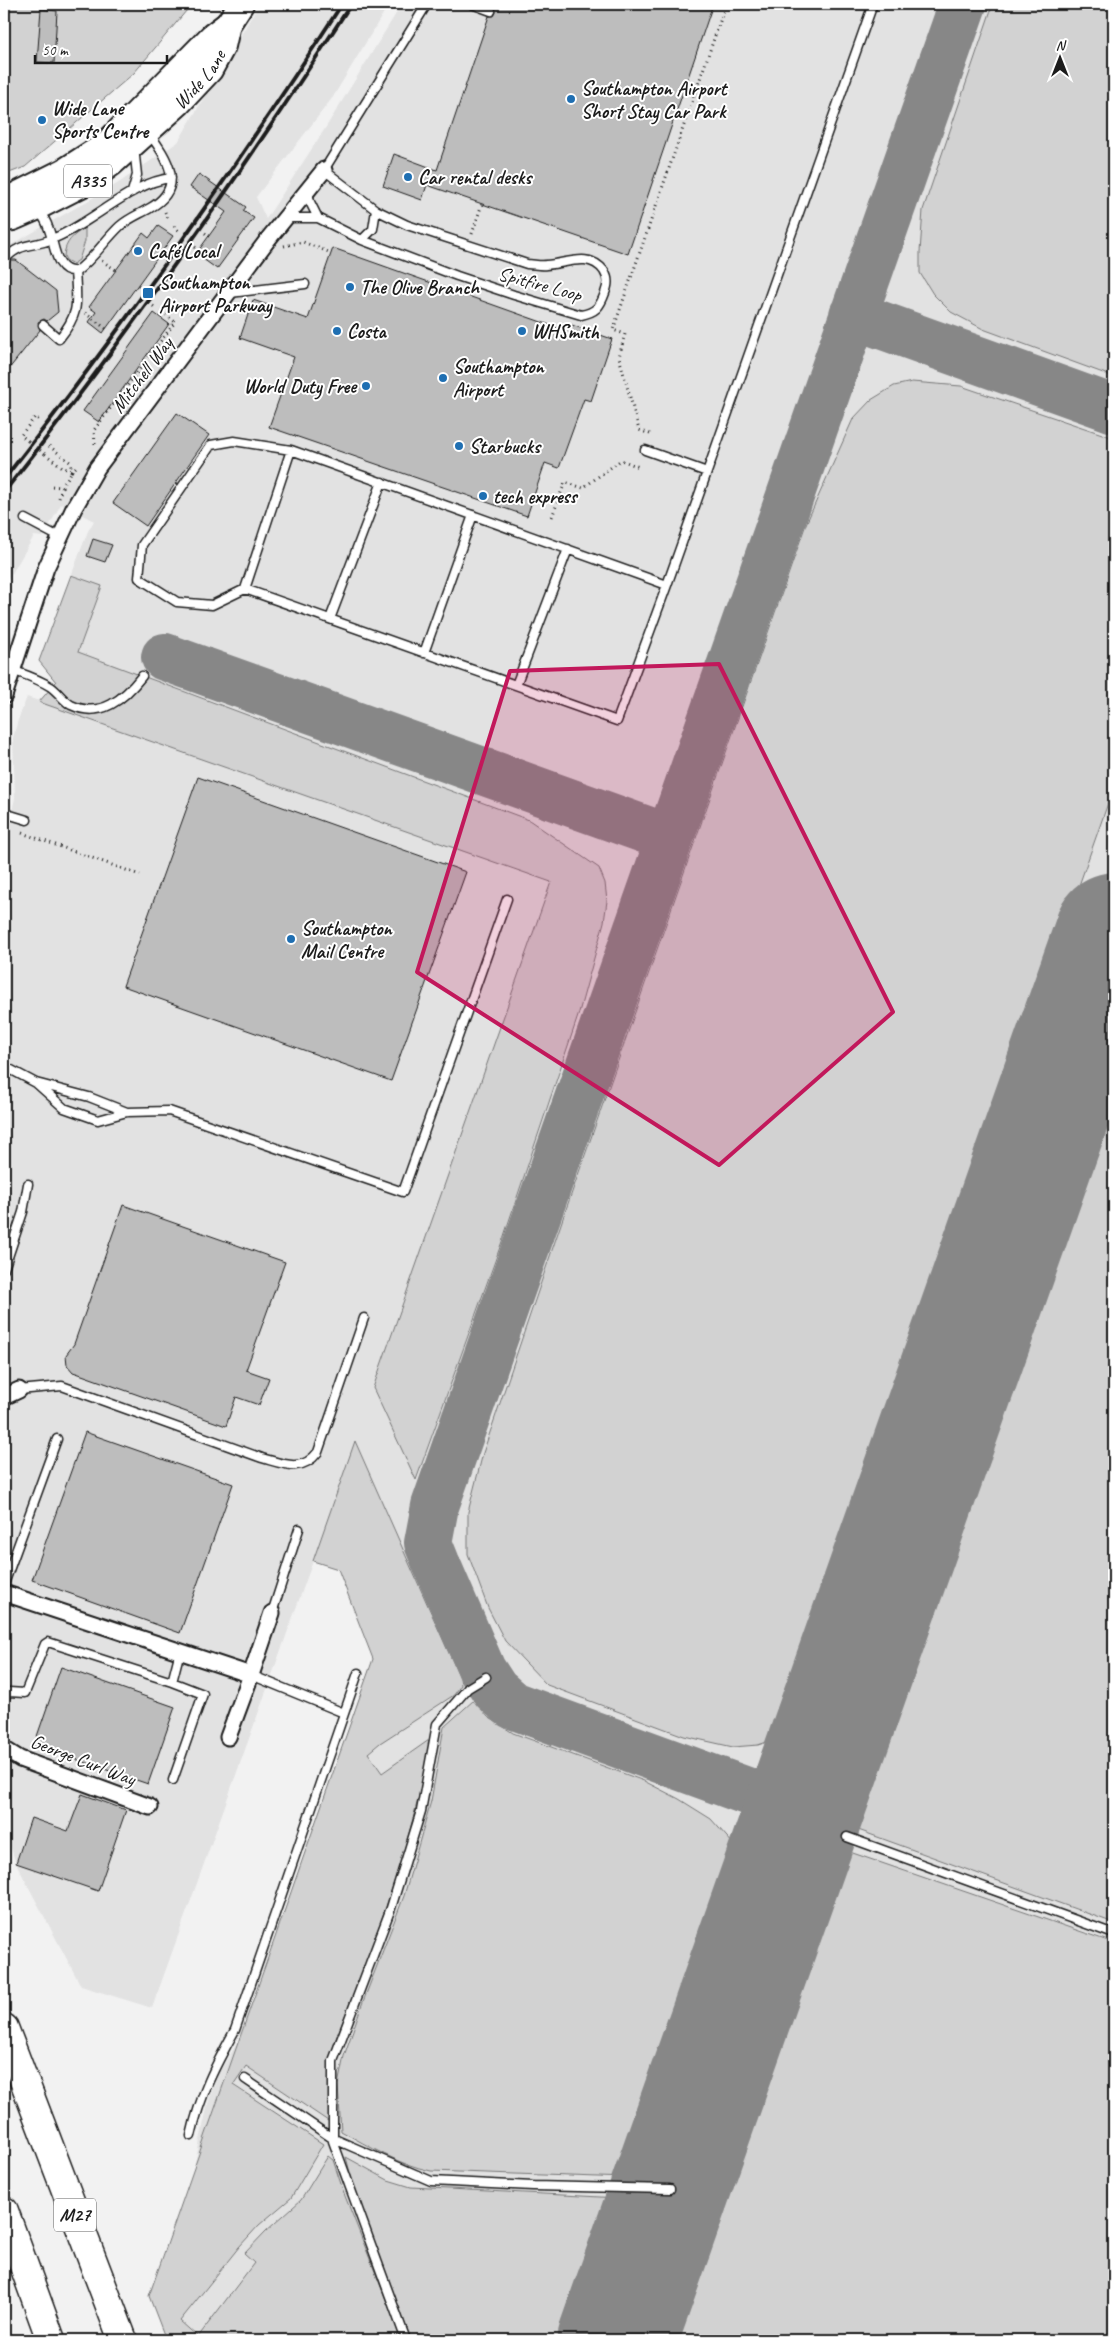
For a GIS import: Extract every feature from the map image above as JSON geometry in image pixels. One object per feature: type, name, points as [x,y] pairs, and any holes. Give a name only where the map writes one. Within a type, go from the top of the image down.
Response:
[{"type":"highway","name":"M27","points":[[4,2028],[123,2340]]},
{"type":"highway","points":[[4,2211],[51,2340]]},
{"type":"main road","name":"Wide Lane","points":[[4,219],[13,218],[36,208],[84,183],[135,132],[212,36],[228,24],[241,4]]},
{"type":"main road","name":"Wide Lane","points":[[4,200],[64,171],[106,144],[135,132]]},
{"type":"street","name":"Mitchell Way","points":[[4,696],[46,568],[59,537],[102,462],[285,218],[324,170]]},
{"type":"street","points":[[4,1397],[19,1390]]},
{"type":"street","points":[[4,1593],[251,1675]]},
{"type":"street","points":[[228,1737],[272,1613]]},
{"type":"street","name":"George Curl Way","points":[[4,1748],[20,1759],[150,1807]]},
{"type":"lane","name":"Mitchell Way","points":[[324,170],[427,4]]},
{"type":"lane","points":[[472,4],[490,11]]},
{"type":"lane","points":[[667,585],[291,450],[234,441],[211,445],[142,545],[140,578],[177,602],[212,605],[245,589],[617,721],[667,585],[708,472],[873,4]]},
{"type":"lane","points":[[75,272],[82,267],[121,225],[160,200],[168,190],[172,178],[166,158],[135,132]]},
{"type":"lane","points":[[132,192],[138,169],[135,132]]},
{"type":"lane","name":"Spitfire Loop","points":[[285,218],[318,218],[362,240],[514,295],[581,315],[592,312],[601,306],[608,284],[606,275],[599,264],[588,259],[575,259],[545,265],[527,264],[408,225],[376,210],[324,170]]},
{"type":"lane","points":[[4,260],[14,249],[52,239],[132,192],[163,179],[172,178]]},
{"type":"lane","points":[[308,191],[310,202],[318,218]]},
{"type":"lane","points":[[36,208],[48,226],[60,264],[65,269],[75,272]]},
{"type":"lane","points":[[362,240],[373,229],[376,210]]},
{"type":"lane","points":[[43,325],[59,339],[76,314],[75,272]]},
{"type":"lane","points":[[230,293],[305,284]]},
{"type":"lane","points":[[245,589],[291,450]]},
{"type":"lane","points":[[645,450],[708,472]]},
{"type":"lane","points":[[330,619],[382,482]]},
{"type":"lane","points":[[424,653],[473,515]]},
{"type":"lane","points":[[25,519],[59,537]]},
{"type":"lane","points":[[516,685],[568,550]]},
{"type":"lane","points":[[12,670],[36,678],[51,687],[70,704],[87,710],[100,710],[121,699],[142,676]]},
{"type":"lane","points":[[4,813],[27,820]]},
{"type":"lane","points":[[4,1066],[36,1083],[64,1108],[98,1120],[127,1112],[169,1111],[403,1192],[507,899]]},
{"type":"lane","points":[[36,1083],[82,1094],[127,1112]]},
{"type":"lane","points":[[4,1269],[23,1212],[28,1184]]},
{"type":"lane","points":[[19,1390],[62,1386],[262,1458],[292,1467],[302,1465],[312,1460],[318,1452],[364,1318]]},
{"type":"lane","points":[[4,1584],[57,1439]]},
{"type":"lane","points":[[272,1613],[300,1529]]},
{"type":"lane","points":[[4,1697],[9,1692],[25,1693],[45,1644],[48,1642],[172,1682],[203,1694],[173,1780]]},
{"type":"lane","points":[[172,1682],[180,1651]]},
{"type":"lane","points":[[191,2136],[197,2111],[208,2080],[235,2030],[358,1673]]},
{"type":"lane","points":[[251,1675],[344,1713]]},
{"type":"lane","points":[[406,2340],[338,2159],[332,2138],[333,2061],[391,1908],[421,1811],[437,1724],[468,1688],[486,1677]]},
{"type":"lane","points":[[847,1838],[1114,1934]]},
{"type":"lane","points":[[245,2079],[332,2138],[431,2181],[670,2189]]},
{"type":"path","points":[[650,434],[639,430],[619,357],[625,334],[613,330],[726,4]]},
{"type":"path","points":[[174,226],[179,231]]},
{"type":"path","points":[[205,233],[209,236]]},
{"type":"path","points":[[303,242],[331,253]]},
{"type":"path","points":[[195,247],[199,250]]},
{"type":"path","points":[[152,306],[157,309]]},
{"type":"path","points":[[102,462],[95,448],[94,430],[175,322],[166,315]]},
{"type":"path","points":[[92,318],[108,330]]},
{"type":"path","points":[[39,420],[35,416],[21,435],[64,468],[72,471]]},
{"type":"path","points":[[49,446],[70,462],[72,471]]},
{"type":"path","points":[[51,486],[62,487],[72,471],[86,459],[102,462]]},
{"type":"path","points":[[552,517],[565,482],[583,488],[621,460],[639,467]]},
{"type":"path","points":[[22,833],[140,875]]},
{"type":"highlighted area","points":[[719,664],[893,1012],[719,1165],[417,972],[510,671]]},
{"type":"shaded area","name":"Wide Lane Sports Centre","points":[[4,4],[192,4],[134,73],[25,167],[4,175]]},
{"type":"shaded area","name":"Southampton Airport","points":[[259,4],[389,4],[333,97],[256,197],[266,219],[326,127],[402,4],[1114,4],[1114,2340],[166,2340],[193,2172],[209,2099],[218,2074],[239,2040],[373,1659],[338,1569],[313,1561],[152,2008],[81,1986],[16,1863],[4,1829],[4,848],[15,798],[13,738],[27,697],[39,701],[56,682],[39,661],[88,531],[94,521],[61,504],[43,537],[34,536],[4,587],[4,249],[117,184],[178,142]]},
{"type":"shaded area","points":[[993,4],[1114,4],[1114,377],[983,329],[951,312],[933,294],[920,273],[923,210]]},
{"type":"shaded area","points":[[85,228],[85,241],[79,260],[73,264],[66,260],[64,256],[66,247],[73,236]]},
{"type":"shaded area","points":[[912,382],[961,386],[1114,438],[1114,786],[779,1738],[758,1745],[733,1747],[684,1736],[547,1685],[505,1641],[488,1608],[468,1554],[468,1512],[483,1453],[564,1215],[806,524],[853,419],[871,400],[894,386]]},
{"type":"shaded area","points":[[71,575],[102,586],[78,652],[529,820],[599,868],[605,883],[607,901],[604,922],[578,1016],[504,1236],[416,1480],[373,1388],[551,882],[39,702],[56,682],[39,661]]},
{"type":"shaded area","points":[[1114,1076],[1114,1923],[850,1827]]},
{"type":"shaded area","points":[[355,1441],[460,1678],[461,1685],[454,1695],[380,1743],[368,1753],[382,1773],[429,1740],[426,1772],[400,1864],[369,1953],[335,2041],[330,2072],[331,2123],[246,2066],[233,2085],[323,2144],[291,2198],[259,2225],[239,2247],[180,2321],[198,2337],[254,2263],[244,2254],[266,2231],[301,2200],[328,2156],[333,2160],[345,2196],[402,2340],[166,2340],[149,2296],[373,1659],[338,1569],[313,1561]]},
{"type":"shaded area","points":[[474,1700],[488,1717],[513,1733],[644,1781],[679,1799],[711,1819],[742,1854],[626,2178],[431,2171],[407,2164],[341,2131],[338,2085],[344,2056],[404,1896],[431,1801],[444,1727]]},
{"type":"shaded area","points":[[844,1850],[1114,1943],[1114,2340],[668,2340],[751,2118]]},
{"type":"shaded area","points":[[346,2157],[388,2180],[411,2187],[619,2198],[568,2340],[411,2340],[353,2184]]},
{"type":"building","name":"Southampton Airport Short Stay Car Park","points":[[493,4],[713,4],[628,254],[427,185],[422,200],[383,186],[394,154],[437,170],[489,16],[494,16],[496,12]]},
{"type":"building","points":[[41,9],[57,11],[54,63],[37,62]]},
{"type":"building","points":[[199,174],[246,207],[243,211],[254,218],[217,269],[196,254],[226,212],[190,187]]},
{"type":"building","points":[[158,226],[173,236],[103,333],[89,322],[96,312],[89,307],[143,233],[149,238]]},
{"type":"building","name":"Southampton Airport","points":[[333,248],[564,330],[566,323],[612,339],[591,401],[584,399],[559,468],[545,463],[527,516],[269,427],[294,357],[240,338],[253,300],[308,319]]},
{"type":"building","points":[[12,260],[16,260],[56,291],[58,312],[47,321],[44,319],[38,322],[40,330],[4,375],[4,265]]},
{"type":"building","points":[[154,313],[169,324],[99,422],[83,411]]},
{"type":"building","points":[[177,413],[209,435],[146,526],[113,503]]},
{"type":"building","points":[[93,539],[112,545],[105,562],[87,556]]},
{"type":"building","name":"Southampton Mail Centre","points":[[198,777],[466,872],[391,1081],[123,986]]},
{"type":"building","points":[[123,1205],[285,1262],[246,1370],[269,1378],[259,1405],[236,1397],[226,1426],[73,1372],[67,1365],[66,1355],[74,1344]]},
{"type":"building","points":[[85,1432],[233,1484],[180,1633],[32,1580]]},
{"type":"building","points":[[61,1667],[175,1707],[148,1784],[34,1745]]},
{"type":"building","points":[[82,1794],[126,1810],[98,1891],[16,1863],[31,1818],[68,1831]]},
{"type":"taxiway","points":[[804,1812],[512,1705],[495,1690],[482,1670],[428,1543],[435,1506],[963,4]]},
{"type":"taxiway","points":[[853,315],[1114,409]]},
{"type":"taxiway","points":[[165,657],[669,838]]},
{"type":"runway","points":[[617,2340],[1114,932]]},
{"type":"railway","points":[[4,479],[93,363],[179,245],[342,4]]},
{"type":"railway","points":[[4,492],[184,252],[269,129],[351,4]]},
{"type":"place","name":"Southampton Airport Short Stay Car Park","points":[[571,99]]},
{"type":"place","name":"Wide Lane Sports Centre","points":[[42,120]]},
{"type":"place","name":"Car rental desks","points":[[408,177]]},
{"type":"place","name":"Café Local","points":[[138,251]]},
{"type":"place","name":"The Olive Branch","points":[[350,287]]},
{"type":"place","name":"Southampton Airport Parkway","points":[[148,293]]},
{"type":"place","name":"Costa","points":[[337,331]]},
{"type":"place","name":"WHSmith","points":[[522,331]]},
{"type":"place","name":"Southampton Airport","points":[[443,378]]},
{"type":"place","name":"World Duty Free","points":[[366,386]]},
{"type":"place","name":"Starbucks","points":[[459,446]]},
{"type":"place","name":"tech express","points":[[483,496]]},
{"type":"place","name":"Southampton Mail Centre","points":[[291,939]]}]
